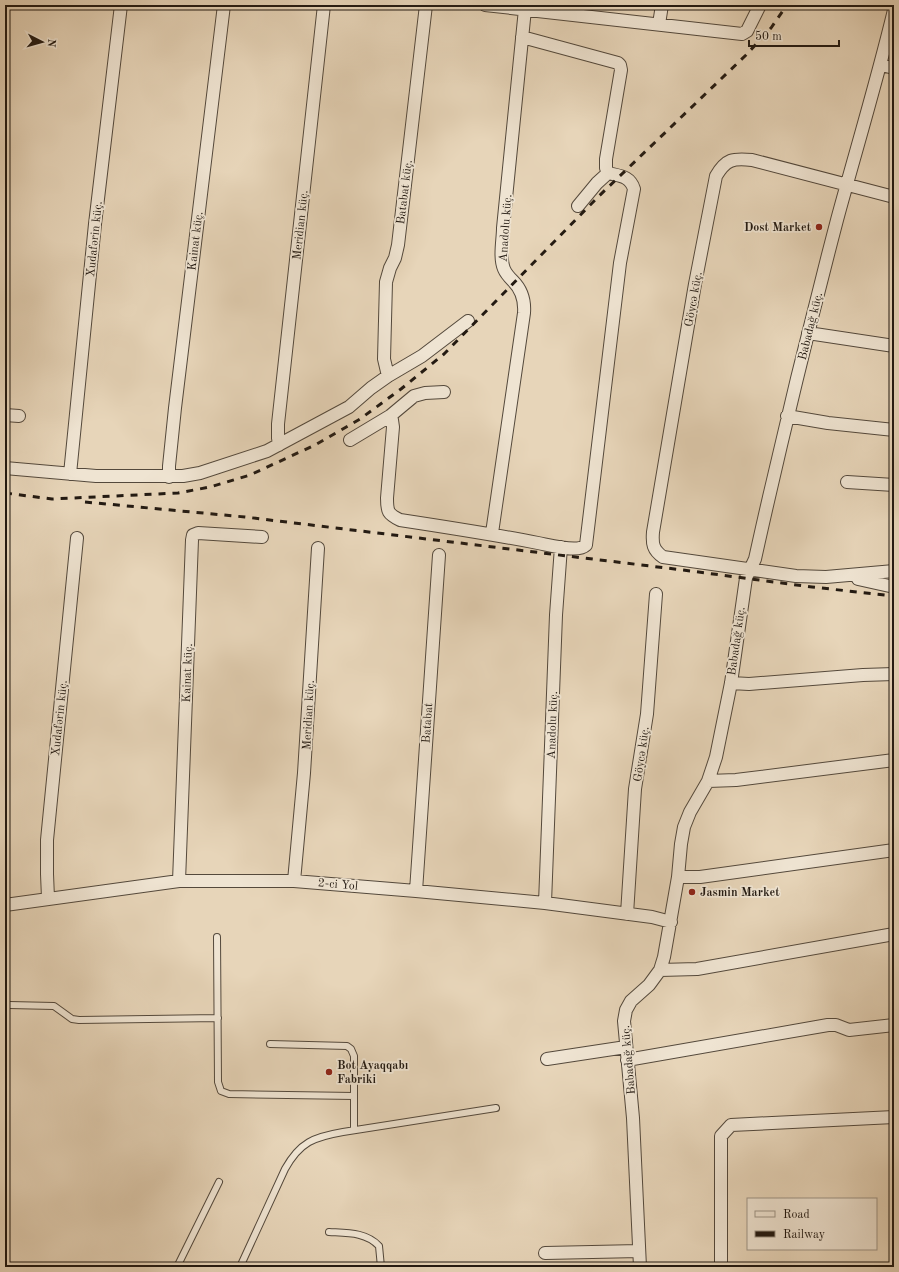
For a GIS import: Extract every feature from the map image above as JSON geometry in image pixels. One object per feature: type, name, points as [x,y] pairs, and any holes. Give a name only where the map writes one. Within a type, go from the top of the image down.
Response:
[{"type":"street","name":"Xudafərin küç.","points":[[70,474],[95,224],[120,5]]},
{"type":"street","name":"Kainat küç.","points":[[169,477],[176,400],[224,5]]},
{"type":"street","name":"Meridian küç.","points":[[279,445],[278,416],[324,5]]},
{"type":"street","name":"Batabat küç.","points":[[388,376],[384,358],[386,282],[398,245],[426,5]]},
{"type":"street","points":[[486,5],[525,9],[574,10],[659,24],[742,34],[747,31],[760,5]]},
{"type":"street","points":[[659,24],[662,5]]},
{"type":"street","name":"Anadolu küç.","points":[[492,534],[524,313],[524,296],[507,275],[503,268],[502,259],[525,9]]},
{"type":"street","name":"Babadağ küç.","points":[[640,1267],[634,1134],[624,1020],[626,1010],[631,1001],[648,985],[660,970],[664,957],[678,877],[684,827],[696,800],[708,780],[716,757],[731,683],[746,578],[754,559],[759,541],[787,416],[808,333],[846,185],[881,65],[894,10]]},
{"type":"street","points":[[522,37],[618,63],[620,65],[621,70],[606,159],[606,168],[608,173]]},
{"type":"street","points":[[881,65],[894,68]]},
{"type":"street","name":"Göycə küç.","points":[[750,570],[663,557],[655,551],[652,542],[695,284],[716,176],[722,166],[732,160],[752,160],[894,197]]},
{"type":"street","points":[[578,206],[597,183],[608,173]]},
{"type":"street","points":[[390,416],[393,427],[387,509],[391,515],[400,520],[492,534],[561,547],[580,548],[586,545],[620,263],[634,189],[632,182],[628,178],[608,173]]},
{"type":"street","points":[[5,468],[96,476],[169,477],[183,476],[200,472],[266,451],[349,408],[371,388],[422,356],[468,321]]},
{"type":"street","points":[[808,333],[894,346]]},
{"type":"street","points":[[350,440],[390,416],[414,396],[425,393],[444,392]]},
{"type":"street","points":[[5,415],[19,416]]},
{"type":"street","points":[[787,416],[828,424],[894,430]]},
{"type":"street","points":[[847,482],[894,485]]},
{"type":"street","name":"Kainat küç.","points":[[179,881],[193,535],[198,533],[262,537]]},
{"type":"street","name":"Xudafərin küç.","points":[[48,898],[46,874],[47,840],[77,538]]},
{"type":"street","name":"Anadolu küç.","points":[[545,903],[556,615],[561,547]]},
{"type":"street","name":"Meridian küç.","points":[[294,881],[304,773],[318,548]]},
{"type":"street","name":"Batabat","points":[[416,891],[439,555]]},
{"type":"street","points":[[750,570],[796,576],[826,577],[894,571]]},
{"type":"street","points":[[847,576],[894,587]]},
{"type":"street","name":"Göycə küç.","points":[[627,914],[635,789],[646,714],[656,594]]},
{"type":"street","points":[[731,683],[749,684],[863,674],[894,674]]},
{"type":"street","points":[[708,780],[736,780],[894,760]]},
{"type":"street","points":[[678,877],[700,877],[894,850]]},
{"type":"street","name":"2-ci Yol","points":[[5,904],[179,881],[294,881],[545,903],[627,914],[671,922]]},
{"type":"street","points":[[660,970],[697,969],[894,934]]},
{"type":"street","points":[[627,1060],[828,1024],[836,1025],[848,1030],[894,1025]]},
{"type":"street","points":[[547,1059],[626,1047]]},
{"type":"street","points":[[721,1267],[721,1136],[731,1125],[894,1117]]},
{"type":"street","points":[[545,1253],[639,1251]]},
{"type":"lane","points":[[217,937],[218,1082],[221,1091],[229,1094],[354,1096]]},
{"type":"lane","points":[[9,1005],[54,1006],[72,1019],[79,1020],[218,1018]]},
{"type":"lane","points":[[270,1044],[347,1046],[351,1049],[354,1056],[354,1130]]},
{"type":"lane","points":[[240,1267],[293,1156],[300,1148],[319,1138],[331,1134],[496,1108]]},
{"type":"lane","points":[[177,1267],[219,1182]]},
{"type":"lane","points":[[329,1232],[363,1235],[374,1240],[379,1246],[380,1267]]},
{"type":"lane","points":[[243,1260],[245,1267]]},
{"type":"railway","points":[[5,493],[52,499],[178,493],[210,487],[250,475],[315,445],[360,419],[401,389],[444,354],[599,196],[746,55],[771,28],[787,5]]},
{"type":"railway","points":[[85,502],[245,517],[894,596]]},
{"type":"place","name":"Dost Market","points":[[819,227]]},
{"type":"place","name":"Jasmin Market","points":[[692,892]]},
{"type":"place","name":"Bot Ayaqqabı Fabriki","points":[[329,1072]]}]
